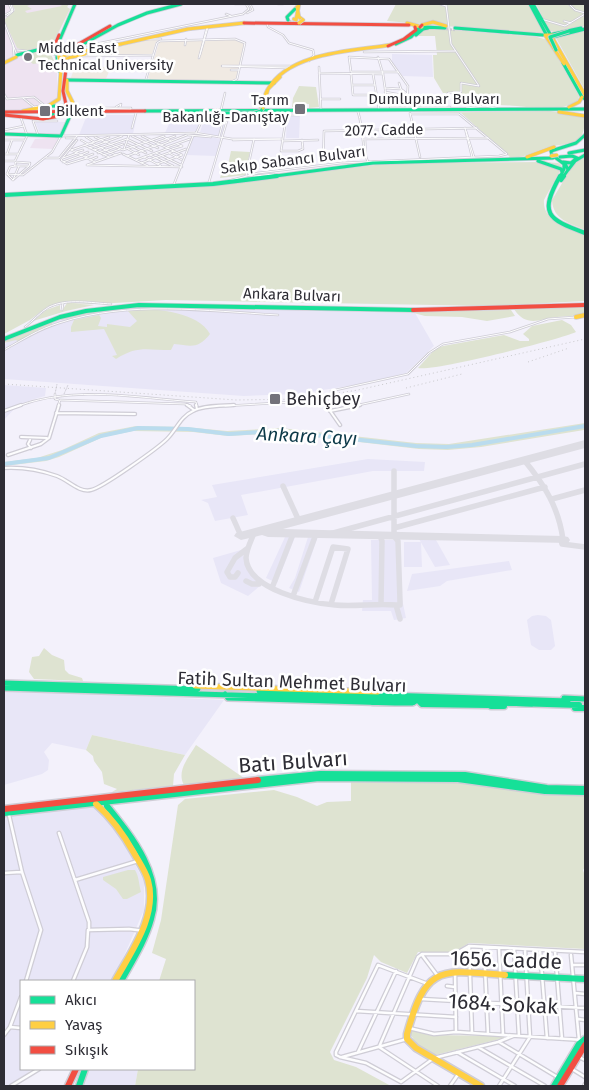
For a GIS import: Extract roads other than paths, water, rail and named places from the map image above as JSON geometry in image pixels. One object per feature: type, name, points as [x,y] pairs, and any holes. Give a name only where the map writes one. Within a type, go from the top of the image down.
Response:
[{"type":"main road","points":[[63,80],[68,69],[67,54],[57,40],[72,16],[74,4]]},
{"type":"main road","points":[[4,113],[48,106],[59,99],[67,54],[101,30],[137,16],[181,4]]},
{"type":"main road","points":[[531,4],[584,98]]},
{"type":"main road","points":[[531,4],[584,98]]},
{"type":"main road","points":[[297,6],[298,21]]},
{"type":"main road","points":[[297,6],[287,17],[298,21]]},
{"type":"main road","points":[[67,54],[114,26],[137,16]]},
{"type":"main road","points":[[4,135],[63,137],[67,113],[61,58],[68,54],[208,26],[298,21],[418,26]]},
{"type":"main road","points":[[166,33],[201,26],[239,22]]},
{"type":"main road","points":[[264,22],[330,22]]},
{"type":"main road","points":[[249,23],[355,22]]},
{"type":"main road","points":[[4,62],[27,51],[44,50],[67,54],[98,51],[200,24],[355,22],[418,26],[431,22],[446,28]]},
{"type":"main road","points":[[264,110],[263,95],[289,68],[309,61],[388,46],[406,40],[418,26]]},
{"type":"main road","points":[[289,68],[312,61],[399,44],[416,35],[418,26]]},
{"type":"main road","points":[[549,35],[583,28]]},
{"type":"main road","points":[[455,29],[549,35],[583,28]]},
{"type":"main road","points":[[16,55],[44,50],[54,45],[62,32]]},
{"type":"main road","points":[[67,54],[145,39]]},
{"type":"main road","points":[[54,45],[55,50],[67,54],[130,43]]},
{"type":"main road","points":[[67,54],[63,80],[67,113]]},
{"type":"main road","points":[[63,80],[273,83]]},
{"type":"main road","points":[[264,110],[266,93],[273,83]]},
{"type":"main road","points":[[555,109],[574,106],[584,98]]},
{"type":"main road","points":[[584,98],[580,106],[585,109]]},
{"type":"main road","points":[[361,111],[379,107],[408,110],[500,109]]},
{"type":"main road","name":"Dumlupınar Bulvarı","points":[[4,113],[284,113],[321,110],[585,109]]},
{"type":"main road","name":"Dumlupınar Bulvarı","points":[[201,113],[585,109]]},
{"type":"main road","name":"Dumlupınar Bulvarı","points":[[67,113],[118,110],[179,111],[226,115],[264,110]]},
{"type":"main road","points":[[201,113],[252,113],[264,110]]},
{"type":"main road","points":[[179,111],[226,115],[264,110],[284,113]]},
{"type":"main road","name":"Dumlupınar Bulvarı","points":[[160,113],[338,110]]},
{"type":"main road","points":[[548,110],[585,116]]},
{"type":"main road","points":[[4,113],[51,120],[60,119],[67,113]]},
{"type":"main road","points":[[520,159],[551,148],[576,144],[585,136]]},
{"type":"main road","points":[[556,155],[585,136]]},
{"type":"main road","points":[[556,155],[566,146]]},
{"type":"main road","points":[[585,152],[565,171],[550,198],[550,209],[558,220],[585,232]]},
{"type":"main road","name":"Sakıp Sabancı Bulvarı","points":[[4,194],[212,184],[373,163],[520,159],[585,152]]},
{"type":"main road","points":[[556,155],[565,164],[565,171]]},
{"type":"main road","points":[[520,159],[544,162],[565,171]]},
{"type":"main road","name":"Sakıp Sabancı Bulvarı","points":[[4,194],[209,182],[367,161],[520,159]]},
{"type":"main road","name":"Ankara Bulvarı","points":[[4,338],[25,327],[59,314],[111,304],[165,301],[420,308],[585,303]]},
{"type":"main road","name":"Ankara Bulvarı","points":[[4,338],[54,318],[122,305],[166,304],[410,310],[585,303]]},
{"type":"main road","points":[[576,317],[585,315]]},
{"type":"main road","name":"Fatih Sultan Mehmet Bulvarı","points":[[40,684],[44,682],[297,689],[416,699]]},
{"type":"main road","name":"Fatih Sultan Mehmet Bulvarı","points":[[4,683],[582,706]]},
{"type":"main road","name":"Fatih Sultan Mehmet Bulvarı","points":[[4,688],[416,699],[428,696],[503,697]]},
{"type":"main road","points":[[224,694],[228,698],[297,700],[416,699]]},
{"type":"main road","name":"Fatih Sultan Mehmet Bulvarı","points":[[428,696],[492,702]]},
{"type":"main road","points":[[492,702],[503,697],[582,706]]},
{"type":"main road","points":[[582,706],[585,700]]},
{"type":"main road","points":[[492,702],[504,706],[582,706]]},
{"type":"main road","name":"Batı Bulvarı","points":[[5,812],[106,798],[320,774],[465,775],[491,778],[547,790]]},
{"type":"main road","name":"Batı Bulvarı","points":[[106,798],[319,778],[458,779],[547,790]]},
{"type":"main road","points":[[538,787],[585,790]]},
{"type":"main road","points":[[547,790],[551,794],[585,790]]},
{"type":"main road","points":[[106,798],[107,806],[133,842],[141,860]]},
{"type":"main road","points":[[93,800],[114,820],[154,883],[155,891],[152,913],[116,980]]},
{"type":"main road","points":[[121,980],[142,931]]},
{"type":"main road","name":"1656. Cadde","points":[[407,1039],[408,1028],[428,984],[437,975],[470,972],[585,979]]},
{"type":"main road","points":[[407,1039],[413,1046],[481,1086]]},
{"type":"main road","points":[[560,1086],[578,1056],[583,1041]]},
{"type":"main road","points":[[554,1086],[583,1041]]},
{"type":"main road","points":[[68,1086],[76,1070]]},
{"type":"main road","points":[[79,1086],[85,1070]]},
{"type":"street","points":[[85,45],[248,11],[246,4],[235,4]]},
{"type":"street","points":[[200,24],[249,12],[253,10],[250,4]]},
{"type":"street","points":[[278,4],[283,4]]},
{"type":"street","points":[[440,4],[446,5],[450,42],[479,86],[461,84],[460,92],[448,93],[447,96]]},
{"type":"street","points":[[569,4],[576,10],[585,13]]},
{"type":"street","points":[[5,16],[13,11],[11,5]]},
{"type":"street","points":[[541,19],[562,26],[571,23],[585,13]]},
{"type":"street","points":[[226,14],[231,16]]},
{"type":"street","points":[[564,21],[571,23]]},
{"type":"street","points":[[264,22],[268,28],[283,35],[289,43],[312,50],[314,55],[309,61]]},
{"type":"street","points":[[4,23],[16,55]]},
{"type":"street","points":[[4,23],[16,55]]},
{"type":"street","points":[[199,58],[208,26]]},
{"type":"street","points":[[145,39],[235,39],[243,41],[237,79],[226,82]]},
{"type":"street","points":[[185,45],[186,39]]},
{"type":"street","points":[[147,81],[158,42],[166,40]]},
{"type":"street","points":[[364,52],[455,51]]},
{"type":"street","points":[[67,54],[153,55]]},
{"type":"street","points":[[382,73],[351,72],[348,57],[388,59],[398,72],[408,86],[408,110],[415,129],[420,157]]},
{"type":"street","points":[[378,57],[386,98],[378,99]]},
{"type":"street","points":[[289,68],[240,66],[222,66],[240,66],[289,68]]},
{"type":"street","points":[[319,67],[321,110]]},
{"type":"street","points":[[231,70],[239,70]]},
{"type":"street","points":[[319,72],[373,74],[398,72]]},
{"type":"street","points":[[351,74],[353,95],[377,95]]},
{"type":"street","points":[[373,74],[379,107]]},
{"type":"street","points":[[400,83],[401,88],[407,95]]},
{"type":"street","points":[[352,85],[375,85]]},
{"type":"street","points":[[385,90],[401,88]]},
{"type":"street","points":[[385,90],[422,99],[424,105]]},
{"type":"street","points":[[209,182],[222,138],[226,115],[225,93]]},
{"type":"street","points":[[4,96],[7,99],[34,97],[44,105],[34,107],[23,98]]},
{"type":"street","points":[[320,99],[340,99]]},
{"type":"street","points":[[416,104],[429,104]]},
{"type":"street","points":[[230,180],[323,164],[420,157],[504,156],[506,154],[459,114],[408,110],[391,105]]},
{"type":"street","points":[[408,110],[450,107]]},
{"type":"street","points":[[361,111],[364,155],[367,161]]},
{"type":"street","points":[[132,128],[136,113]]},
{"type":"street","points":[[174,184],[192,138],[199,130],[201,113]]},
{"type":"street","points":[[280,156],[284,113],[299,115]]},
{"type":"street","points":[[219,137],[226,115]]},
{"type":"street","points":[[4,162],[14,161],[26,137],[21,117]]},
{"type":"street","points":[[38,135],[33,121],[57,121]]},
{"type":"street","points":[[4,130],[24,126]]},
{"type":"street","name":"2077. Cadde","points":[[323,164],[323,131],[477,128]]},
{"type":"street","points":[[466,129],[473,157]]},
{"type":"street","points":[[63,137],[195,134],[222,138]]},
{"type":"street","points":[[195,134],[254,140],[318,140]]},
{"type":"street","points":[[182,166],[87,166],[123,153],[134,153],[187,135]]},
{"type":"street","points":[[93,136],[116,146],[123,153],[150,166]]},
{"type":"street","points":[[71,150],[110,136]]},
{"type":"street","points":[[89,148],[122,136]]},
{"type":"street","points":[[128,136],[152,151]]},
{"type":"street","points":[[123,153],[128,136]]},
{"type":"street","points":[[94,150],[128,136],[158,148]]},
{"type":"street","points":[[142,136],[182,155],[157,164]]},
{"type":"street","points":[[152,136],[157,138]]},
{"type":"street","points":[[123,153],[126,149],[163,136],[182,146],[141,162]]},
{"type":"street","points":[[156,142],[175,136]]},
{"type":"street","points":[[4,140],[26,137]]},
{"type":"street","points":[[63,137],[77,138]]},
{"type":"street","points":[[7,174],[23,176],[46,158],[63,137]]},
{"type":"street","points":[[62,158],[71,150],[77,138]]},
{"type":"street","points":[[46,158],[59,158],[77,138]]},
{"type":"street","points":[[86,138],[94,142]]},
{"type":"street","points":[[136,160],[192,138]]},
{"type":"street","points":[[364,139],[489,138]]},
{"type":"street","points":[[7,154],[12,140]]},
{"type":"street","points":[[81,140],[117,155]]},
{"type":"street","points":[[246,176],[254,140]]},
{"type":"street","points":[[294,153],[303,148],[302,140]]},
{"type":"street","points":[[98,152],[123,144]]},
{"type":"street","points":[[127,144],[146,153]]},
{"type":"street","points":[[84,146],[109,158]]},
{"type":"street","points":[[4,147],[10,147]]},
{"type":"street","points":[[103,155],[120,149]]},
{"type":"street","points":[[126,149],[139,155]]},
{"type":"street","points":[[177,152],[186,149]]},
{"type":"street","points":[[71,150],[95,162]]},
{"type":"street","points":[[62,158],[83,150]]},
{"type":"street","points":[[163,150],[182,160]]},
{"type":"street","points":[[281,151],[298,151]]},
{"type":"street","points":[[63,162],[88,152]]},
{"type":"street","points":[[156,153],[182,166]]},
{"type":"street","points":[[4,154],[18,154]]},
{"type":"street","points":[[63,162],[67,164],[93,154]]},
{"type":"street","points":[[150,155],[173,166]]},
{"type":"street","points":[[90,160],[97,157]]},
{"type":"street","points":[[144,157],[161,166]]},
{"type":"street","points":[[62,158],[63,162]]},
{"type":"street","points":[[7,174],[16,162],[30,163],[29,166]]},
{"type":"street","points":[[14,166],[29,166]]},
{"type":"street","points":[[13,180],[19,166]]},
{"type":"street","points":[[13,180],[29,166]]},
{"type":"street","points":[[7,174],[13,180]]},
{"type":"street","points":[[251,175],[274,174]]},
{"type":"street","points":[[25,327],[43,311],[63,303],[111,304]]},
{"type":"street","points":[[62,310],[63,303]]},
{"type":"street","points":[[4,350],[58,323],[95,314],[135,308],[278,315]]},
{"type":"street","points":[[332,391],[408,374],[429,353],[443,344],[510,332],[548,319],[576,317]]},
{"type":"street","points":[[330,412],[409,394]]},
{"type":"street","points":[[55,395],[55,400],[186,404],[195,409]]},
{"type":"street","points":[[4,411],[55,395],[196,402],[195,409]]},
{"type":"street","points":[[4,468],[29,469],[62,478],[80,490],[94,490],[156,449],[181,419],[195,409],[351,395]]},
{"type":"street","points":[[322,399],[340,425]]},
{"type":"street","points":[[8,455],[41,444],[49,438],[60,400]]},
{"type":"street","points":[[56,413],[135,414]]},
{"type":"street","points":[[22,437],[49,438]]},
{"type":"street","points":[[30,440],[28,444],[31,448]]},
{"type":"street","points":[[5,812],[41,930],[26,980]]},
{"type":"street","points":[[59,833],[89,922],[87,947],[73,980]]},
{"type":"street","points":[[75,880],[141,860]]},
{"type":"street","points":[[4,873],[22,872]]},
{"type":"street","points":[[88,930],[142,931]]},
{"type":"street","points":[[469,946],[472,1033]]},
{"type":"street","points":[[379,1047],[418,956],[422,954],[455,954],[469,946],[585,952]]},
{"type":"street","points":[[484,947],[488,1034]]},
{"type":"street","points":[[499,948],[503,1035]]},
{"type":"street","points":[[514,949],[519,1036]]},
{"type":"street","points":[[499,1086],[530,1037],[524,949]]},
{"type":"street","points":[[540,950],[546,1038]]},
{"type":"street","points":[[555,951],[562,1039]]},
{"type":"street","points":[[422,954],[437,975]]},
{"type":"street","points":[[408,1028],[430,1034],[456,1032],[583,1041],[577,1019],[571,955]]},
{"type":"street","points":[[428,984],[379,965],[336,1055],[366,1063],[401,1082],[434,1058],[498,1042],[514,1036]]},
{"type":"street","points":[[572,965],[585,966]]},
{"type":"street","points":[[358,1052],[396,971]]},
{"type":"street","points":[[455,972],[456,1032]]},
{"type":"street","points":[[447,986],[455,987]]},
{"type":"street","points":[[574,993],[585,994]]},
{"type":"street","name":"1684. Sokak","points":[[421,999],[585,1008]]},
{"type":"street","points":[[4,1035],[10,1027],[20,1000]]},
{"type":"street","points":[[356,1011],[456,1017]]},
{"type":"street","points":[[577,1019],[585,1020]]},
{"type":"street","points":[[10,1027],[20,1028]]},
{"type":"street","points":[[340,1057],[407,1039]]},
{"type":"street","points":[[498,1042],[559,1078]]},
{"type":"street","points":[[379,1047],[438,1086]]},
{"type":"street","points":[[477,1047],[545,1086]]},
{"type":"street","points":[[457,1052],[515,1086]]},
{"type":"street","points":[[578,1056],[585,1060]]},
{"type":"street","points":[[570,1068],[585,1077]]},
{"type":"street","points":[[11,1086],[38,1070]]},
{"type":"street","points":[[450,1086],[459,1073]]},
{"type":"waterway","name":"Ankara Çayı","points":[[4,464],[49,458],[101,436],[138,428],[188,429],[229,434],[278,431],[416,446],[446,447],[472,445],[585,426]]},
{"type":"tunnel","points":[[289,21],[307,24]]},
{"type":"tunnel","points":[[446,29],[455,30]]},
{"type":"tunnel","points":[[55,394],[57,384]]},
{"type":"tunnel","points":[[64,394],[68,385]]},
{"type":"tunnel","points":[[579,702],[585,702]]},
{"type":"railway","points":[[4,384],[236,400],[302,399],[358,390],[585,339]]},
{"type":"railway","points":[[528,362],[569,348]]},
{"type":"railway","points":[[406,388],[462,374]]},
{"type":"place","name":"Middle East Technical University","points":[[28,57]]},
{"type":"place","name":"Tarım Bakanlığı-Danıştay","points":[[300,109]]},
{"type":"place","name":"Bilkent","points":[[45,111]]},
{"type":"place","name":"Behiçbey","points":[[275,399]]}]
